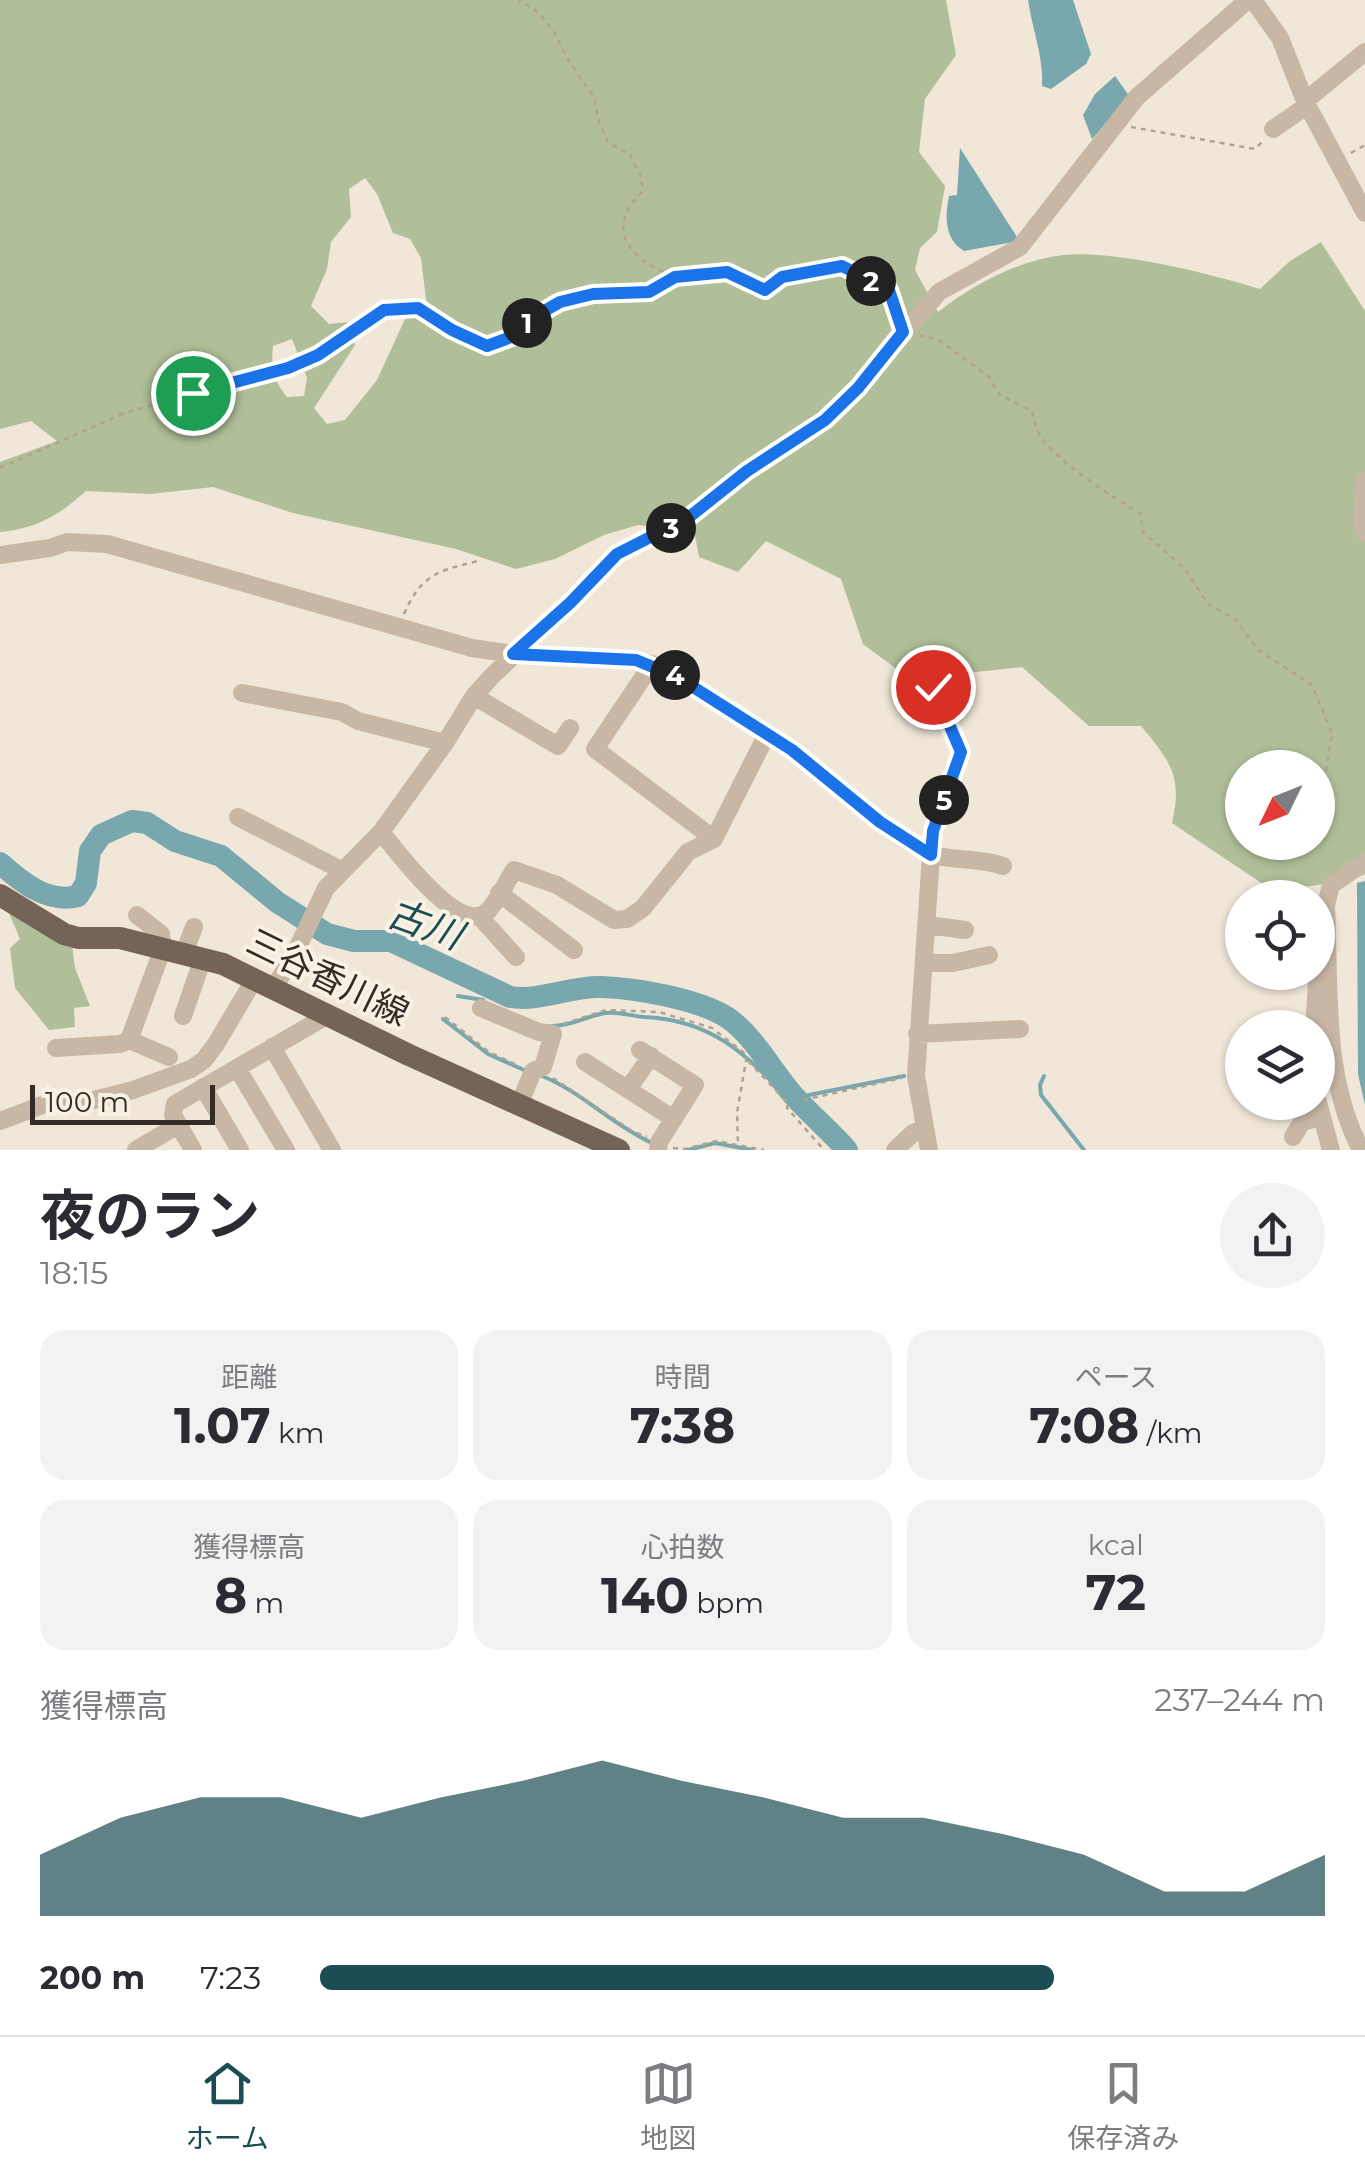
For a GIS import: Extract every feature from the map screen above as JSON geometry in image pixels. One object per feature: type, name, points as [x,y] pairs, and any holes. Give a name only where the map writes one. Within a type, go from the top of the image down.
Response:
[{"type":"main road","name":"三谷香川線","points":[[0,896],[64,934],[120,938],[183,953],[264,983],[520,1105],[577,1141],[619,1150]]},
{"type":"street","points":[[0,1122],[45,1104],[94,1100],[133,1090],[204,1060],[264,983],[296,950],[326,888],[381,832],[474,696],[513,654],[617,554],[688,518],[747,471],[825,420],[858,388],[939,292],[1020,247],[1137,98],[1250,0],[1280,38],[1307,103],[1365,213]]},
{"type":"street","points":[[1273,129],[1365,52]]},
{"type":"street","points":[[1365,482],[1365,533]]},
{"type":"street","points":[[0,556],[67,542],[107,544],[472,648],[652,664],[792,750],[880,822],[931,855],[985,859],[1003,866]]},
{"type":"street","points":[[652,664],[595,749],[714,839]]},
{"type":"street","points":[[930,1150],[916,1076],[931,855],[933,831],[961,752],[933,687]]},
{"type":"street","points":[[242,693],[342,712],[358,721],[445,743]]},
{"type":"street","points":[[474,696],[558,746],[570,728]]},
{"type":"street","points":[[479,916],[487,912],[514,870],[557,885],[600,914],[614,920],[628,919],[643,908],[688,852],[714,839],[768,734]]},
{"type":"street","points":[[238,817],[343,871]]},
{"type":"street","points":[[381,832],[439,899],[479,916],[516,957]]},
{"type":"street","points":[[1335,882],[1365,862]]},
{"type":"street","points":[[499,893],[574,950]]},
{"type":"street","points":[[137,915],[183,953]]},
{"type":"street","points":[[928,925],[965,930]]},
{"type":"street","points":[[56,1048],[129,1040],[183,953],[194,928]]},
{"type":"street","points":[[183,953],[183,1016]]},
{"type":"street","points":[[924,963],[953,963],[990,955]]},
{"type":"street","points":[[1331,990],[1336,1082],[1347,1123],[1361,1150]]},
{"type":"street","points":[[481,1008],[553,1034],[543,1067],[533,1071],[520,1105]]},
{"type":"street","points":[[193,1150],[173,1115],[175,1104],[328,1015]]},
{"type":"street","points":[[918,1034],[1020,1029]]},
{"type":"street","points":[[129,1040],[169,1058]]},
{"type":"street","points":[[272,1047],[332,1150]]},
{"type":"street","points":[[628,1090],[645,1053],[696,1085],[658,1146]]},
{"type":"street","points":[[585,1062],[674,1119]]},
{"type":"street","points":[[237,1068],[286,1150]]},
{"type":"street","points":[[204,1087],[240,1150]]},
{"type":"street","points":[[1293,1138],[1305,1120]]},
{"type":"street","points":[[1322,1120],[1331,1150]]},
{"type":"street","points":[[142,1148],[178,1125]]},
{"type":"street","points":[[895,1150],[925,1128]]},
{"type":"path","points":[[519,0],[538,12],[553,30],[594,97],[608,142],[630,155],[641,177],[644,191],[626,213],[627,246],[632,254],[675,277]]},
{"type":"path","points":[[1118,119],[1136,130],[1255,150],[1273,129]]},
{"type":"path","points":[[0,468],[124,413],[288,368],[318,355],[384,310],[418,308],[487,346],[514,336],[532,318],[560,302],[593,294],[649,292],[675,277],[727,272],[765,290],[782,277],[842,266],[889,290],[903,332],[937,340],[988,376],[1000,396],[1032,410],[1038,434],[1048,445],[1088,479],[1141,514],[1142,531],[1184,568],[1208,604],[1235,620],[1258,650],[1312,685],[1332,734],[1329,750]]},
{"type":"path","points":[[397,629],[414,591],[426,578],[478,561]]},
{"type":"path","points":[[554,1024],[606,1010],[659,1012],[712,1028],[747,1055],[737,1113],[738,1145]]},
{"type":"path","points":[[444,1017],[489,1052],[564,1083],[658,1146],[674,1148],[716,1141],[764,1150]]},
{"type":"path","points":[[746,1060],[788,1103],[787,1108],[824,1150]]},
{"type":"path","points":[[803,1100],[908,1076]]},
{"type":"green space","points":[[0,0],[946,0],[956,55],[925,99],[919,152],[945,186],[937,232],[920,248],[915,270],[938,312],[997,275],[1063,255],[1135,259],[1260,289],[1290,261],[1321,242],[1365,311],[1365,874],[1335,883],[1257,880],[1227,860],[1335,860],[1335,750],[1225,750],[1225,859],[1172,823],[1176,793],[1172,770],[1141,726],[1089,726],[1022,667],[910,679],[863,644],[841,579],[766,541],[738,572],[699,557],[694,530],[638,525],[604,535],[555,559],[516,569],[456,549],[293,513],[213,487],[151,494],[86,491],[47,519],[0,532],[0,462],[57,441],[31,421],[0,429]],"holes":[[[365,178],[377,194],[393,233],[410,239],[421,258],[427,307],[405,319],[377,380],[345,420],[327,424],[314,408],[355,345],[349,322],[329,324],[311,306],[327,269],[331,242],[351,217],[349,189]],[[292,339],[307,378],[304,396],[287,397],[273,367],[273,346]]]},
{"type":"green space","points":[[8,911],[72,944],[75,968],[90,1006],[74,1008],[75,1027],[49,1030],[15,988],[10,948],[20,939]]},
{"type":"water","points":[[1028,0],[1073,0],[1091,54],[1086,64],[1051,89],[1042,86],[1040,54]]},
{"type":"water","points":[[1115,76],[1130,97],[1092,139],[1083,115],[1095,94]]},
{"type":"water","points":[[960,148],[1017,237],[1013,242],[964,251],[953,240],[947,211],[949,196],[957,195]]},
{"type":"water","points":[[1365,881],[1365,1105],[1358,1074],[1357,883]]},
{"type":"waterway","name":"古川","points":[[0,863],[46,894],[78,896],[86,883],[90,851],[101,835],[132,821],[147,823],[175,841],[221,856],[277,902],[327,934],[354,941],[391,941],[510,997],[601,987],[648,992],[701,1005],[737,1025],[793,1095],[847,1150]]},
{"type":"waterway","points":[[458,996],[483,1000]]},
{"type":"waterway","points":[[552,1026],[610,1013],[689,1025],[725,1042],[789,1099],[904,1076]]},
{"type":"waterway","points":[[443,1019],[488,1054],[524,1070]]},
{"type":"waterway","points":[[542,1076],[652,1143]]},
{"type":"waterway","points":[[1044,1076],[1041,1095],[1084,1150]]},
{"type":"waterway","points":[[688,1150],[715,1143],[752,1150]]},
{"type":"route","points":[[193,393],[288,368],[318,355],[384,310],[418,308],[487,346],[514,336],[532,318],[560,302],[593,294],[649,292],[675,277],[727,272],[765,290],[782,277],[842,266],[889,290],[903,332],[873,371],[810,431],[747,471],[688,518],[617,554],[513,654],[652,664],[792,750],[880,822],[931,855],[933,831],[961,752],[933,687]]}]
